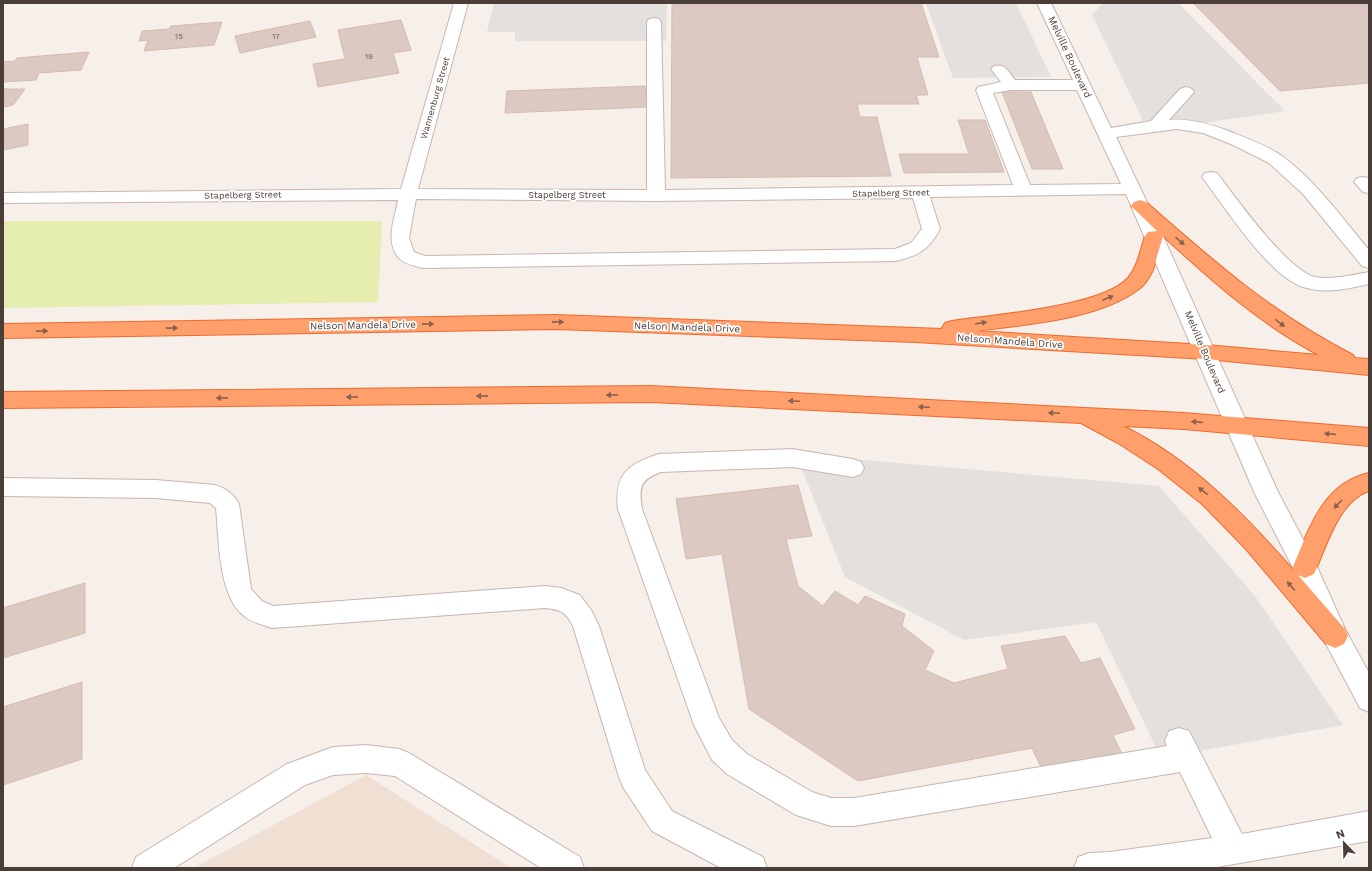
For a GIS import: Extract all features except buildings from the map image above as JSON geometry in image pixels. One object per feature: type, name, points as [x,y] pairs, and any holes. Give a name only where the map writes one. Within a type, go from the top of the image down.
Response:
[{"type":"highway","points":[[1136,197],[1207,265],[1284,326],[1323,349],[1365,367]]},
{"type":"highway","points":[[915,335],[996,321],[1056,313],[1089,306],[1112,296],[1133,284],[1144,270],[1154,236]]},
{"type":"highway","name":"Nelson Mandela Drive","points":[[3,332],[556,322],[915,335],[1206,352],[1365,367]]},
{"type":"highway","points":[[3,400],[651,394],[1082,415],[1236,425],[1369,437]]},
{"type":"highway","points":[[1082,415],[1126,437],[1166,462],[1210,497],[1254,542],[1335,636]]},
{"type":"highway","points":[[1305,567],[1321,529],[1334,507],[1355,487],[1369,482]]},
{"type":"street","name":"Wannenburg Street","points":[[461,3],[408,194],[400,238],[402,248],[407,256],[423,262],[896,255],[916,249],[924,242],[931,229],[920,193]]},
{"type":"street","name":"Melville Boulevard","points":[[1044,3],[1154,236],[1267,494],[1305,567],[1335,636],[1369,699]]},
{"type":"street","points":[[654,22],[656,196]]},
{"type":"street","points":[[999,69],[1012,85]]},
{"type":"street","points":[[1024,191],[984,90],[1012,85],[1082,85]]},
{"type":"street","points":[[1150,127],[1161,120],[1186,92]]},
{"type":"street","points":[[1107,134],[1177,124],[1207,129],[1239,141],[1275,159],[1309,190],[1369,262]]},
{"type":"street","points":[[1211,176],[1286,269],[1308,282],[1337,284],[1369,278]]},
{"type":"street","name":"Stapelberg Street","points":[[3,198],[408,194],[656,196],[1024,191],[1136,197]]},
{"type":"street","points":[[853,468],[792,458],[659,463],[644,469],[635,475],[629,484],[628,494],[630,509],[708,725],[722,750],[737,764],[806,805],[831,812],[846,812],[1183,749],[1234,850]]},
{"type":"street","points":[[3,487],[156,489],[215,494],[227,504],[236,577],[240,594],[253,609],[272,617],[545,597],[564,600],[578,609],[586,626],[633,778],[662,821],[752,868]]},
{"type":"street","points":[[147,868],[297,774],[333,761],[366,759],[399,763],[567,867]]},
{"type":"street","points":[[1103,868],[1234,850],[1369,826]]},
{"type":"shaded area","points":[[494,3],[667,3],[666,41],[515,41],[515,32],[487,32]]},
{"type":"shaded area","points":[[926,3],[1016,3],[1051,77],[953,78]]},
{"type":"shaded area","points":[[1103,3],[1178,3],[1285,111],[1148,131],[1092,15]]},
{"type":"shaded area","points":[[796,454],[1159,486],[1255,596],[1343,725],[1161,758],[1096,622],[964,640],[845,577]]},
{"type":"shaded area","points":[[366,775],[511,868],[194,868]]},
{"type":"green space","points":[[3,221],[382,221],[378,302],[3,308]]}]
